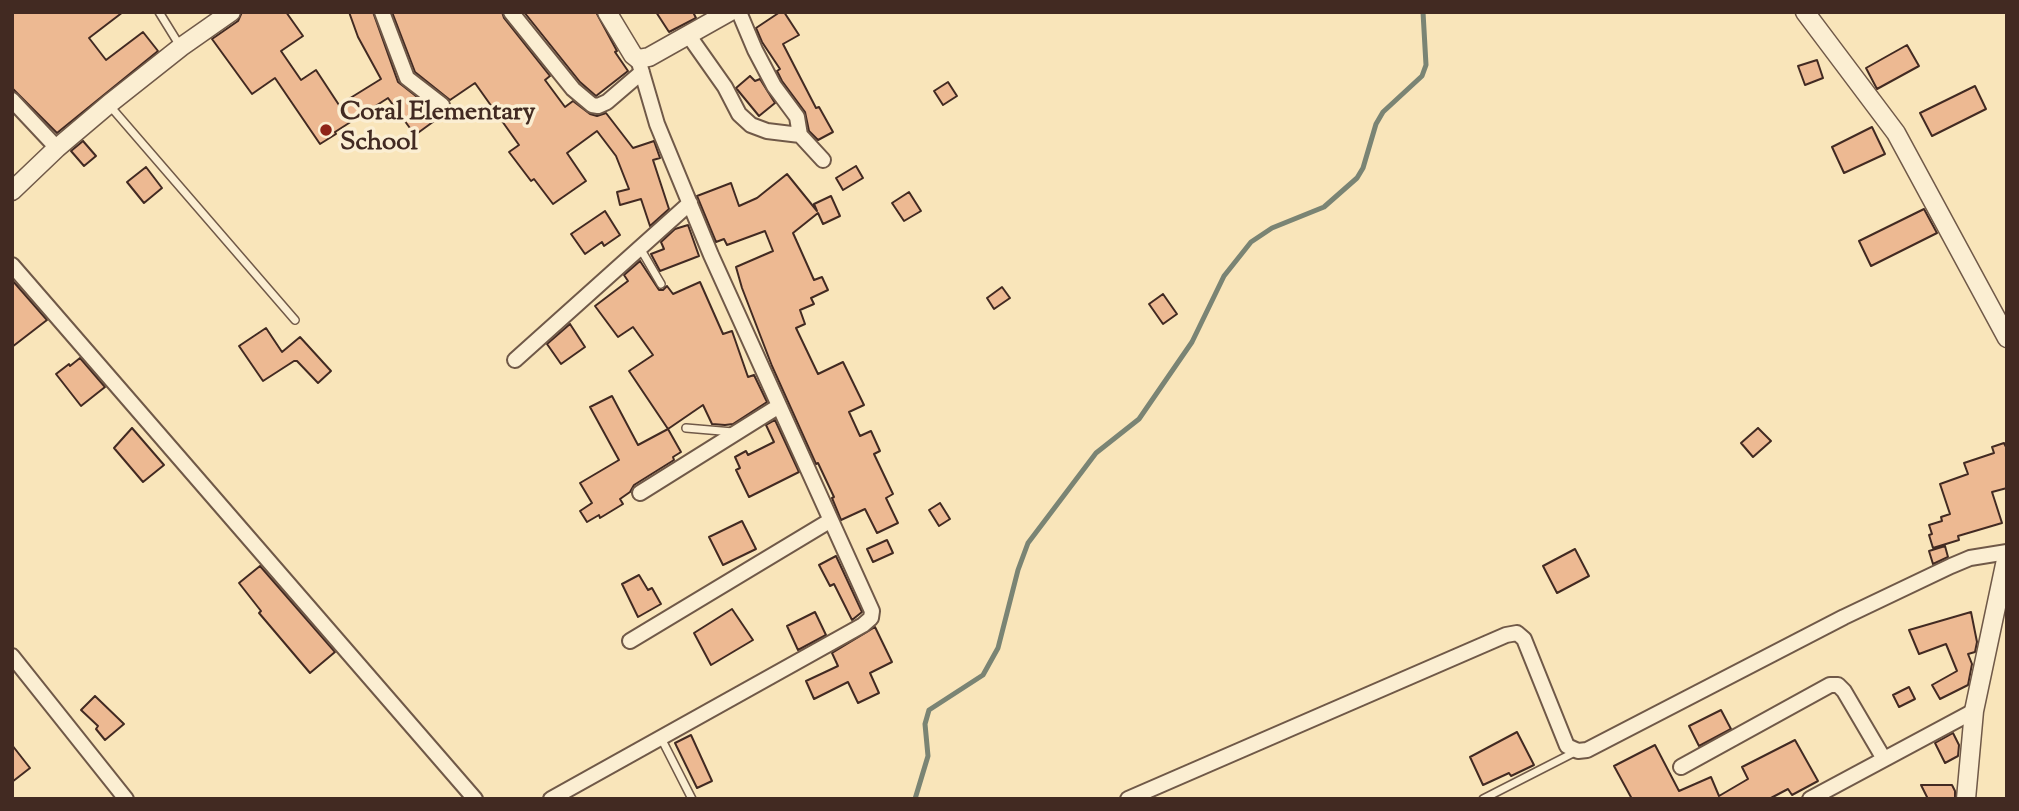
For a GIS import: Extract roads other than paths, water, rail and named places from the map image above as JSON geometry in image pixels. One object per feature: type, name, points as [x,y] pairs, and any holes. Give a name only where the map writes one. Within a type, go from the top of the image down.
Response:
[{"type":"street","points":[[12,191],[109,104],[181,47],[231,12]]},
{"type":"street","points":[[382,12],[407,79],[442,105]]},
{"type":"street","points":[[512,12],[573,89],[592,105],[607,102],[649,57],[729,12]]},
{"type":"street","points":[[551,799],[863,625],[871,618],[872,611],[690,203],[657,124],[640,65],[607,12]]},
{"type":"street","points":[[739,12],[774,86],[797,117],[800,135],[823,160]]},
{"type":"street","points":[[1805,12],[1896,133],[2007,338]]},
{"type":"street","points":[[689,36],[725,87],[739,114],[751,125],[767,131],[800,135]]},
{"type":"street","points":[[12,100],[57,148]]},
{"type":"street","points":[[515,360],[690,203]]},
{"type":"street","points":[[12,265],[475,799]]},
{"type":"street","points":[[640,494],[779,406]]},
{"type":"street","points":[[630,641],[831,520]]},
{"type":"street","points":[[1128,799],[1506,635],[1517,633],[1524,639],[1567,746],[1578,751],[1587,750],[1844,617],[1951,566],[1970,558],[2007,554],[2002,601],[1974,710],[1964,798]]},
{"type":"street","points":[[12,656],[126,799]]},
{"type":"street","points":[[1681,767],[1830,685],[1838,685],[1844,691],[1884,759]]},
{"type":"street","points":[[1810,799],[1974,710]]},
{"type":"lane","points":[[159,12],[181,47]]},
{"type":"lane","points":[[109,104],[295,320]]},
{"type":"lane","points":[[640,248],[660,284]]},
{"type":"lane","points":[[686,428],[737,432]]},
{"type":"lane","points":[[661,738],[692,799]]},
{"type":"lane","points":[[1483,799],[1578,751]]},
{"type":"waterway","points":[[915,799],[928,756],[925,724],[929,710],[983,675],[998,648],[1018,570],[1028,543],[1096,453],[1139,419],[1192,342],[1224,276],[1251,242],[1272,228],[1324,207],[1357,178],[1363,168],[1376,124],[1383,112],[1422,76],[1426,65],[1423,12]]},
{"type":"place","name":"Coral Elementary School","points":[[326,130]]}]
